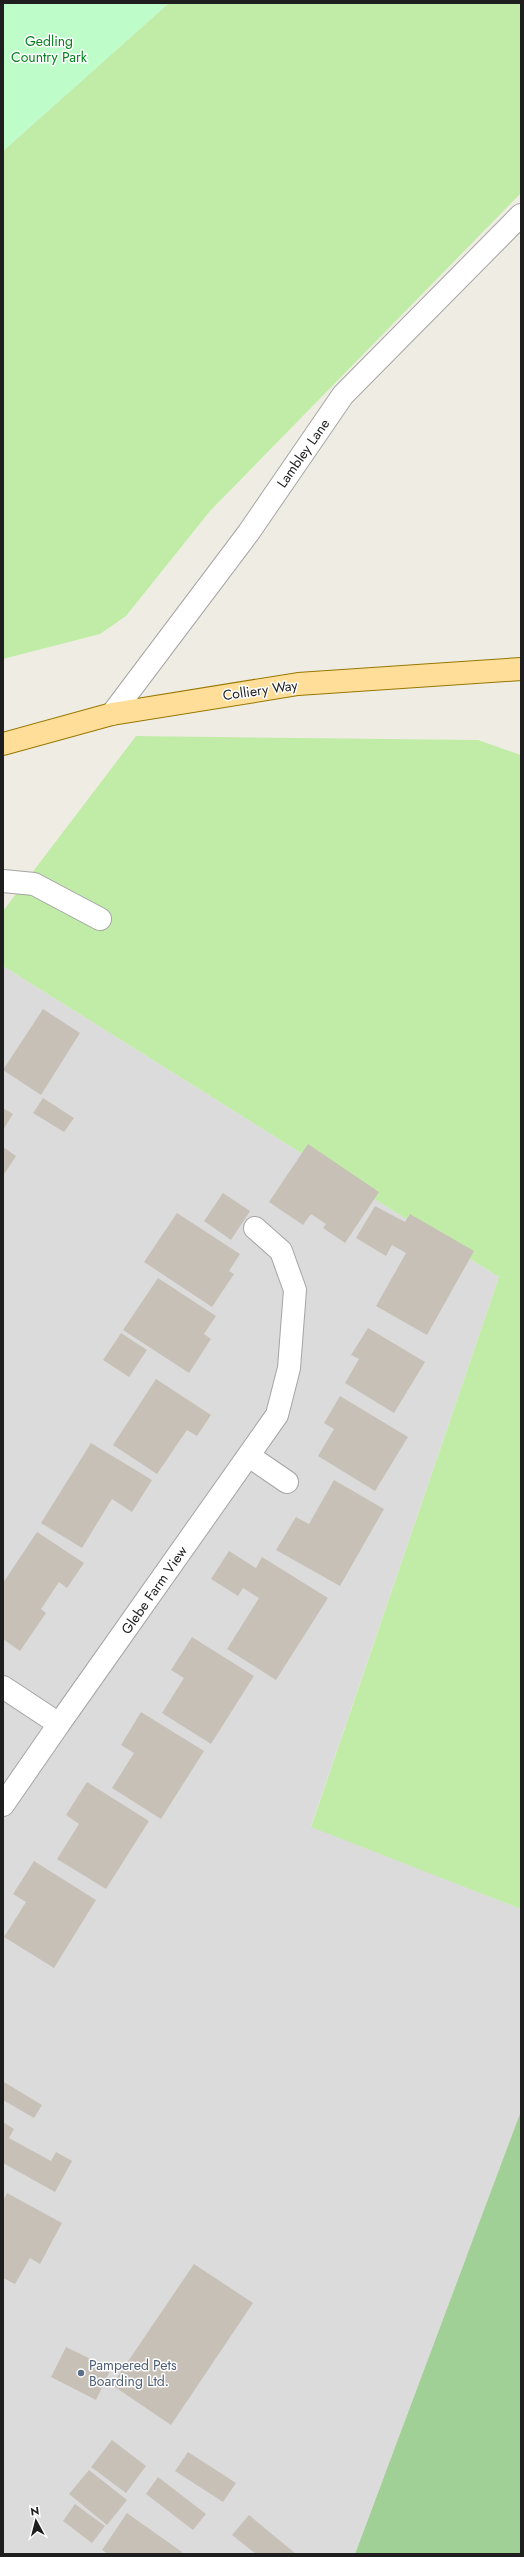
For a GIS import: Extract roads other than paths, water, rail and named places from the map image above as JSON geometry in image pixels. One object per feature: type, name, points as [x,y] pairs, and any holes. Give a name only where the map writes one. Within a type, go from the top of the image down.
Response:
[{"type":"main road","name":"Colliery Way","points":[[3,744],[112,714],[298,684],[521,669]]},
{"type":"street","name":"Lambley Lane","points":[[112,714],[249,532],[343,396],[521,215]]},
{"type":"street","points":[[3,881],[34,884],[100,919]]},
{"type":"street","name":"Glebe Farm View","points":[[3,1805],[277,1415],[289,1368],[295,1290],[281,1251],[255,1228]]},
{"type":"street","points":[[248,1456],[287,1482]]},
{"type":"street","points":[[3,1687],[59,1724]]},
{"type":"place","name":"Pampered Pets Boarding Ltd.","points":[[81,2373]]},
{"type":"park label","name":"Gedling Country Park","points":[[49,50]]}]
